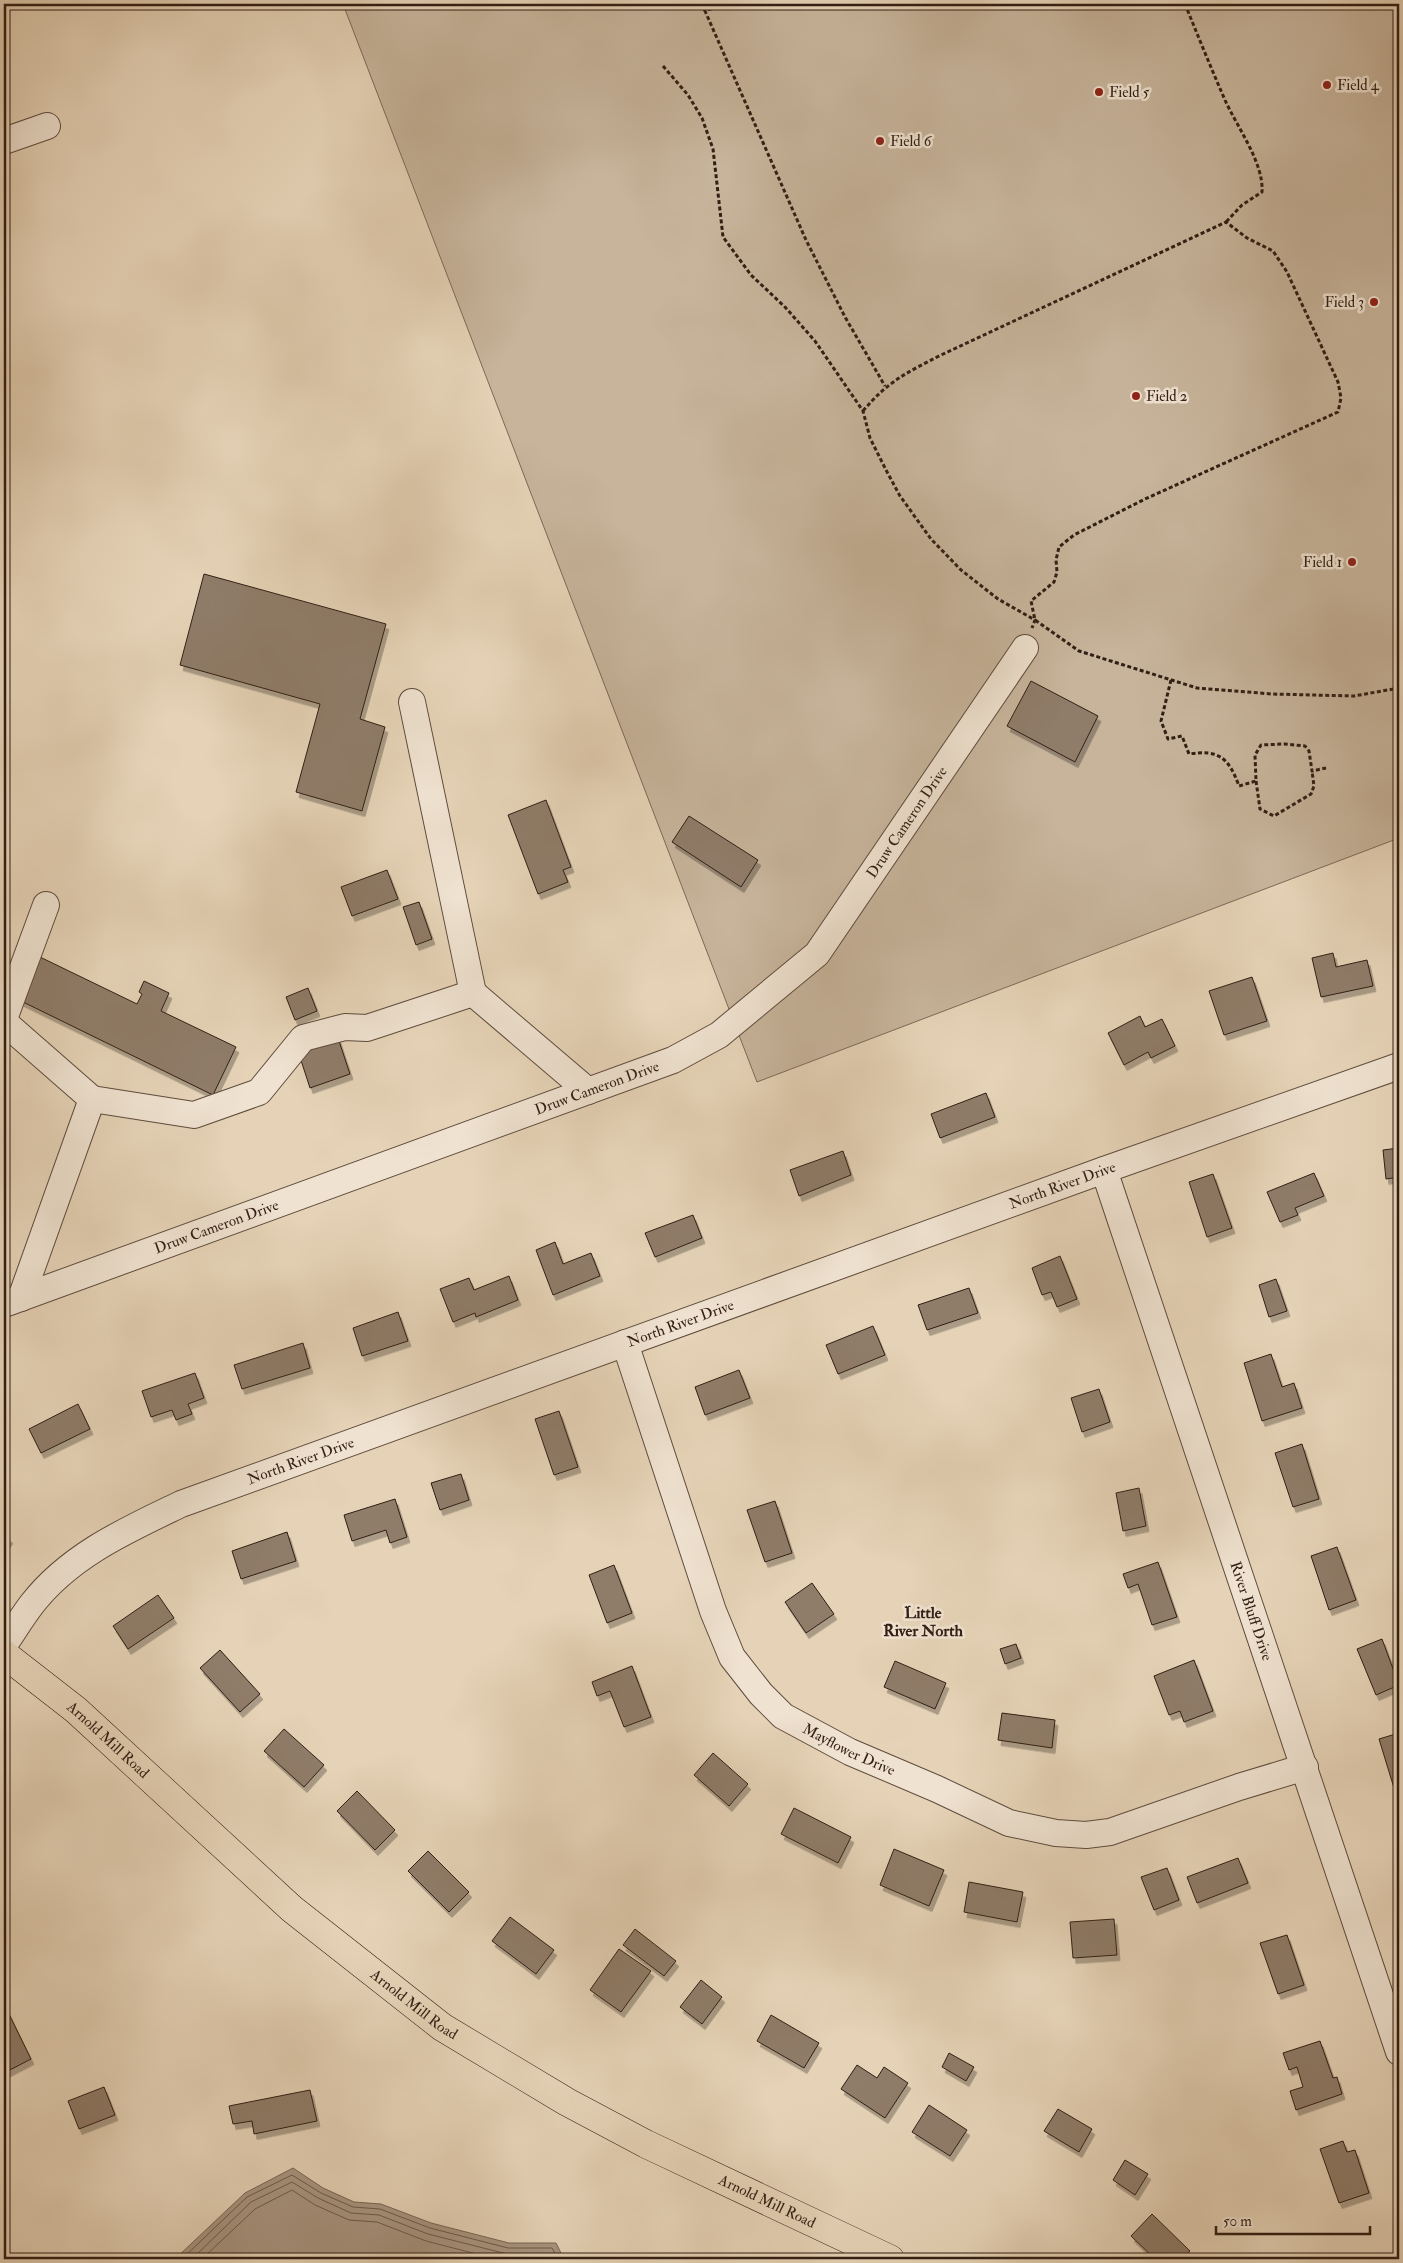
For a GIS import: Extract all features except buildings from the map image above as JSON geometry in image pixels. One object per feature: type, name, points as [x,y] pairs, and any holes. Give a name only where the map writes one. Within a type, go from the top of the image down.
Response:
[{"type":"main road","name":"Arnold Mill Road","points":[[4,1654],[76,1710],[292,1908],[442,2027],[567,2102],[646,2144],[890,2259]]},
{"type":"street","points":[[4,141],[47,126]]},
{"type":"street","name":"Druw Cameron Drive","points":[[12,1301],[673,1060],[719,1035],[817,954],[1026,648]]},
{"type":"street","points":[[412,702],[473,993],[588,1091]]},
{"type":"street","points":[[46,904],[4,1020],[92,1099],[194,1116],[259,1092],[304,1038],[346,1027],[367,1028],[473,993]]},
{"type":"street","name":"North River Drive","points":[[4,1645],[32,1603],[60,1574],[85,1554],[125,1531],[181,1504],[1104,1170],[1399,1066]]},
{"type":"street","points":[[12,1301],[92,1099]]},
{"type":"street","name":"River Bluff Drive","points":[[1104,1170],[1399,2052]]},
{"type":"street","name":"Mayflower Drive","points":[[625,1343],[713,1610],[732,1657],[760,1694],[783,1716],[850,1752],[937,1789],[1009,1823],[1056,1833],[1086,1835],[1110,1832],[1239,1787],[1305,1767]]},
{"type":"path","points":[[702,4],[806,240],[844,317],[886,386]]},
{"type":"path","points":[[705,11],[724,4]]},
{"type":"path","points":[[863,411],[886,386],[899,376],[1226,222],[1242,205],[1262,192],[1263,180],[1256,161],[1226,100],[1185,4]]},
{"type":"path","points":[[663,66],[693,102],[702,118],[713,149],[723,237],[751,275],[785,307],[815,341],[863,411],[870,438],[900,496],[932,539],[960,570],[998,599],[1035,620],[1079,651],[1197,688],[1272,694],[1354,696],[1399,688]]},
{"type":"path","points":[[1026,648],[1035,620],[1031,601],[1054,582],[1057,572],[1056,560],[1059,547],[1074,535],[1106,518],[1338,412],[1341,398],[1338,382],[1287,272],[1273,251],[1247,238],[1226,222]]},
{"type":"path","points":[[1171,680],[1161,721],[1168,739],[1182,736],[1189,754],[1206,751],[1224,758],[1232,768],[1239,786],[1256,782]]},
{"type":"path","points":[[1261,746],[1305,746],[1309,751],[1314,786],[1311,794],[1274,816],[1260,809],[1256,782],[1255,755],[1261,746]]},
{"type":"path","points":[[1312,771],[1326,768]]},
{"type":"shaded area","points":[[343,4],[1399,4],[1399,838],[757,1082]]},
{"type":"water","points":[[293,2168],[323,2188],[354,2202],[381,2204],[431,2223],[509,2243],[556,2243],[564,2259],[175,2259],[245,2193]]},
{"type":"place","name":"Field 4","points":[[1327,85]]},
{"type":"place","name":"Field 5","points":[[1099,92]]},
{"type":"place","name":"Field 6","points":[[880,141]]},
{"type":"place","name":"Field 3","points":[[1374,302]]},
{"type":"place","name":"Field 2","points":[[1136,396]]},
{"type":"place","name":"Field 1","points":[[1352,562]]},
{"type":"district","name":"Little River North","points":[[923,1621]]}]
